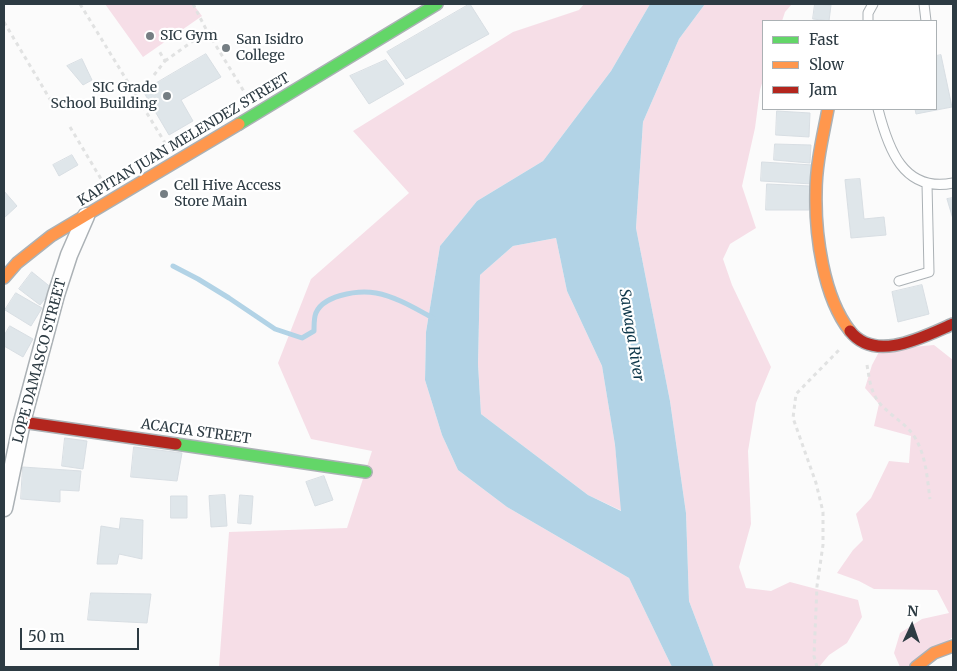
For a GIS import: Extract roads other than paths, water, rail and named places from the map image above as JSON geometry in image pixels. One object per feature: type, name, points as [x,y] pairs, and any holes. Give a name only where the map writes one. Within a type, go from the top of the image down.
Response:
[{"type":"street","name":"KAPITAN JUAN MELENDEZ STREET","points":[[4,278],[14,265],[33,249],[437,4]]},
{"type":"street","points":[[828,110],[821,144],[816,191],[819,244],[835,308],[845,327],[860,342],[871,347],[888,346],[920,338],[953,324]]},
{"type":"street","name":"LOPE DAMASCO STREET","points":[[4,508],[22,422],[56,295],[69,255],[86,216]]},
{"type":"street","name":"ACACIA STREET","points":[[22,422],[366,472]]},
{"type":"street","points":[[916,667],[934,653],[953,646]]},
{"type":"lane","points":[[868,20],[868,13],[873,4]]},
{"type":"lane","points":[[924,4],[926,20]]},
{"type":"lane","points":[[878,110],[895,157],[909,175],[927,184],[942,186],[953,184]]},
{"type":"lane","points":[[900,281],[929,272],[927,184]]},
{"type":"water","name":"Sawaga River","points":[[650,4],[705,4],[679,39],[643,122],[636,228],[670,401],[686,513],[689,601],[714,667],[672,667],[629,578],[507,507],[458,470],[442,435],[425,380],[426,332],[440,246],[477,201],[543,161],[611,71]],"holes":[[[556,238],[567,291],[602,366],[615,445],[621,511],[588,495],[481,414],[478,364],[480,275],[513,246]]]},
{"type":"waterway","points":[[173,266],[229,298],[275,329],[302,338],[314,331],[315,316],[318,309],[324,303],[350,293],[368,292],[391,297],[433,318]]},
{"type":"place","name":"SIC Gym","points":[[150,36]]},
{"type":"place","name":"San Isidro College","points":[[226,48]]},
{"type":"place","name":"SIC Grade School Building","points":[[167,96]]},
{"type":"place","name":"Cell Hive Access Store Main","points":[[164,194]]}]
